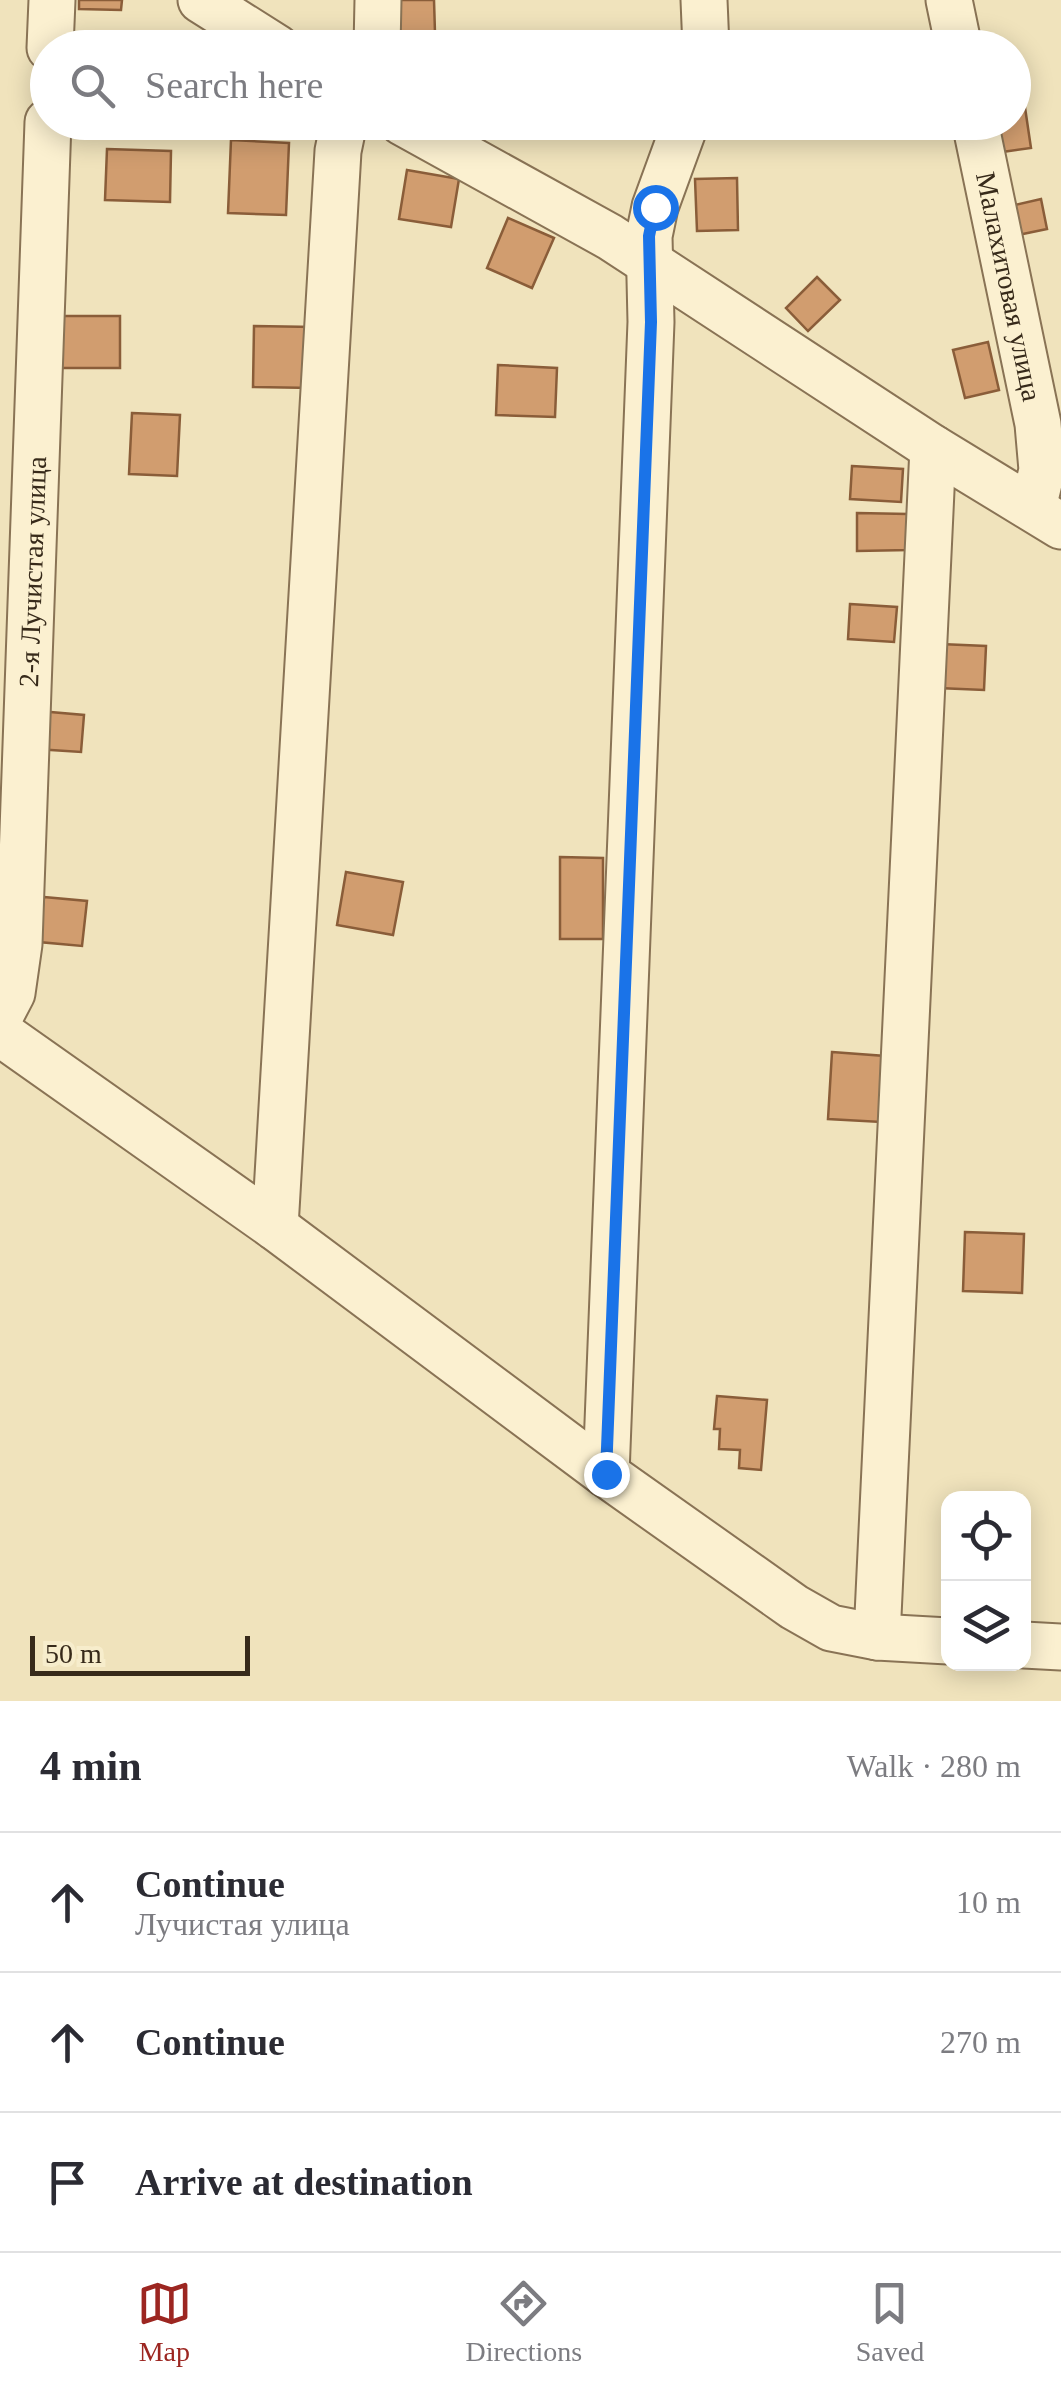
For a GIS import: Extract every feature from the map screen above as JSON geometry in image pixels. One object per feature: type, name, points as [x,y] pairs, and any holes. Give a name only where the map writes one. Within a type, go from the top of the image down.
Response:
[{"type":"street","points":[[51,30],[52,0]]},
{"type":"street","points":[[201,0],[248,30]]},
{"type":"street","points":[[377,30],[378,0]]},
{"type":"street","points":[[704,0],[705,30]]},
{"type":"street","points":[[949,0],[955,30]]},
{"type":"street","name":"2-я Лучистая улица","points":[[0,1016],[12,993],[19,944],[47,140]]},
{"type":"street","points":[[274,1227],[340,140]]},
{"type":"street","points":[[435,140],[610,236],[934,448],[1047,517]]},
{"type":"street","points":[[606,1474],[651,322],[649,236],[655,207],[679,140]]},
{"type":"street","name":"Малахитовая улица","points":[[979,140],[1038,424],[1047,517]]},
{"type":"street","points":[[877,1637],[934,448]]},
{"type":"street","points":[[0,1033],[274,1227],[606,1474],[794,1607],[831,1628],[877,1637],[941,1641]]},
{"type":"street","points":[[1031,1645],[1061,1647]]},
{"type":"building","points":[[79,0],[122,0],[121,10],[79,9]]},
{"type":"building","points":[[396,0],[434,0],[435,30],[398,30]]},
{"type":"building","points":[[231,140],[289,143],[286,215],[228,213]]},
{"type":"building","points":[[993,140],[1030,140],[1031,148],[995,153]]},
{"type":"building","points":[[107,149],[171,151],[170,202],[105,200]]},
{"type":"building","points":[[407,170],[459,179],[451,227],[399,219]]},
{"type":"building","points":[[737,178],[738,230],[697,231],[695,179]]},
{"type":"building","points":[[1041,199],[1047,229],[1018,235],[1011,206]]},
{"type":"building","points":[[508,218],[554,238],[532,288],[487,268]]},
{"type":"building","points":[[817,277],[840,300],[808,331],[786,308]]},
{"type":"building","points":[[55,316],[120,316],[120,368],[55,368]]},
{"type":"building","points":[[254,326],[314,327],[313,388],[253,387]]},
{"type":"building","points":[[988,342],[999,390],[965,398],[953,350]]},
{"type":"building","points":[[498,365],[557,368],[555,417],[496,415]]},
{"type":"building","points":[[132,413],[180,415],[177,476],[129,474]]},
{"type":"building","points":[[852,466],[903,469],[901,502],[850,499]]},
{"type":"building","points":[[857,513],[908,514],[909,550],[857,551]]},
{"type":"building","points":[[850,604],[897,607],[894,642],[848,639]]},
{"type":"building","points":[[940,644],[986,646],[984,690],[938,688]]},
{"type":"building","points":[[39,711],[84,715],[81,752],[36,749]]},
{"type":"building","points":[[560,857],[603,858],[603,939],[560,939]]},
{"type":"building","points":[[346,872],[403,882],[393,935],[337,925]]},
{"type":"building","points":[[44,897],[87,901],[82,946],[39,942]]},
{"type":"building","points":[[832,1052],[885,1056],[881,1122],[828,1119]]},
{"type":"building","points":[[965,1232],[1024,1234],[1022,1293],[963,1291]]},
{"type":"building","points":[[717,1396],[767,1400],[761,1470],[739,1468],[740,1450],[719,1449],[720,1429],[714,1429]]},
{"type":"route","points":[[606,1474],[651,322],[649,236],[655,207]]}]
